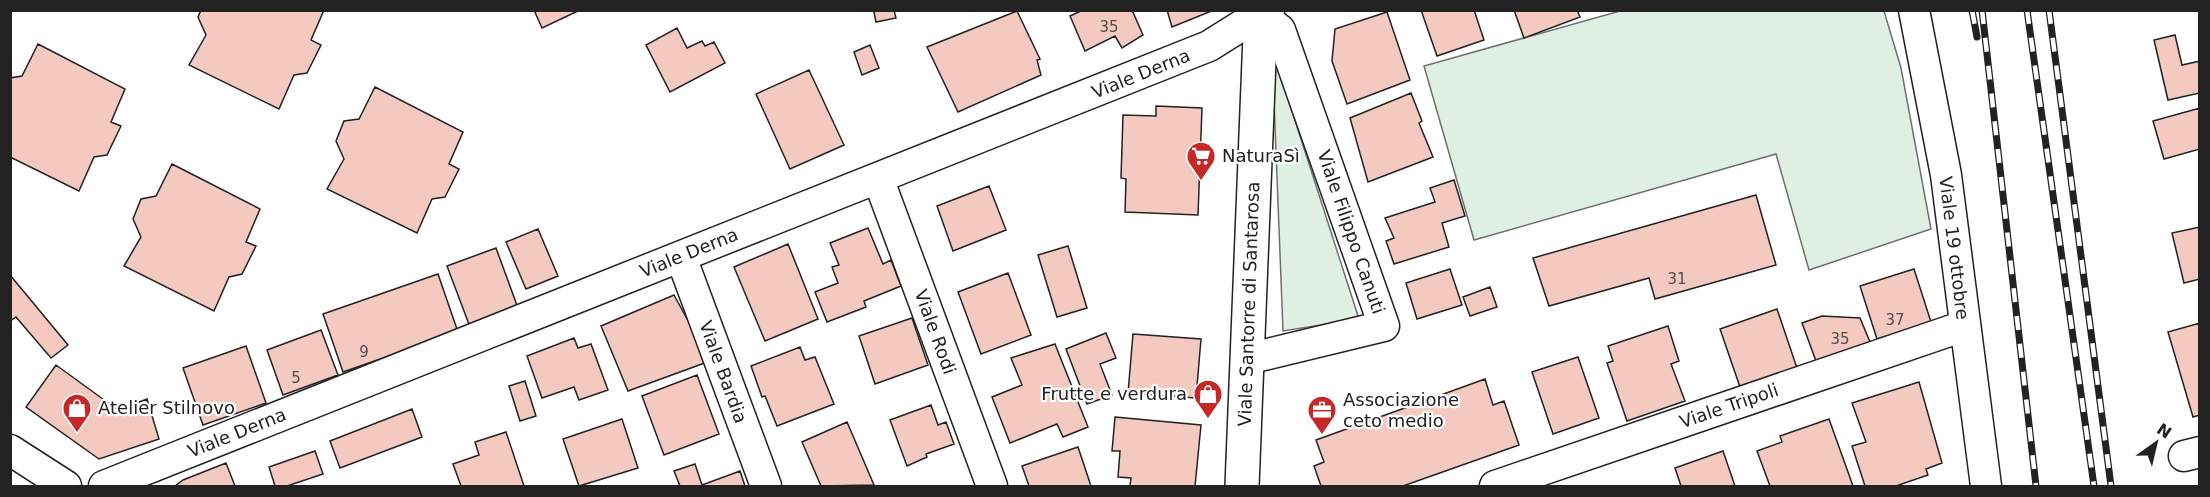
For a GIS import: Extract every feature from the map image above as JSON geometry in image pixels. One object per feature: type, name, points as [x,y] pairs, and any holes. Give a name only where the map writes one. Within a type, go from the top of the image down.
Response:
[{"type":"street","name":"Viale 19 ottobre","points":[[1914,10],[1946,175],[1986,486]]},
{"type":"street","name":"Viale Derna","points":[[104,486],[1209,46],[1263,11]]},
{"type":"street","name":"Viale Santorre di Santarosa","points":[[1242,486],[1263,11]]},
{"type":"street","name":"Viale Filippo Canuti","points":[[1247,359],[1384,326],[1280,30],[1263,11]]},
{"type":"street","name":"Viale Rodi","points":[[878,178],[992,486]]},
{"type":"street","name":"Viale Bardia","points":[[681,257],[766,486]]},
{"type":"street","name":"Viale Tripoli","points":[[1495,486],[1964,326]]},
{"type":"street","points":[[10,450],[66,486]]},
{"type":"green space","points":[[1620,11],[1884,11],[1901,68],[1931,229],[1809,270],[1776,154],[1474,240],[1424,66]]},
{"type":"green space","points":[[1272,49],[1359,319],[1283,331]]},
{"type":"building","points":[[201,10],[324,10],[311,40],[321,45],[307,73],[294,75],[279,109],[189,65],[206,35],[198,17]]},
{"type":"building","points":[[534,10],[580,10],[542,28]]},
{"type":"building","points":[[894,10],[896,18],[876,22],[874,12]]},
{"type":"building","points":[[1083,10],[1132,10],[1143,35],[1122,48],[1115,36],[1085,51],[1070,16]]},
{"type":"building","points":[[1167,10],[1214,10],[1172,27]]},
{"type":"building","points":[[1421,10],[1474,10],[1484,40],[1437,56]]},
{"type":"building","points":[[1514,10],[1577,10],[1580,17],[1524,38]]},
{"type":"building","points":[[1017,11],[1040,59],[1037,60],[1041,75],[958,112],[927,47]]},
{"type":"building","points":[[1387,12],[1410,80],[1347,104],[1332,61],[1335,29]]},
{"type":"building","points":[[677,28],[687,48],[702,41],[705,46],[714,42],[725,63],[670,92],[646,45]]},
{"type":"building","points":[[2175,35],[2182,65],[2200,61],[2200,93],[2168,100],[2154,40]]},
{"type":"building","points":[[38,44],[125,89],[111,122],[121,126],[107,155],[94,157],[79,191],[10,157],[10,78],[22,76]]},
{"type":"building","points":[[870,45],[879,68],[862,75],[854,52]]},
{"type":"building","points":[[809,70],[844,145],[790,169],[756,94]]},
{"type":"building","points":[[375,87],[463,132],[449,164],[459,169],[445,197],[432,199],[417,233],[327,189],[344,159],[336,141],[344,121],[359,119]]},
{"type":"building","points":[[1411,93],[1422,121],[1419,123],[1433,157],[1368,182],[1350,118]]},
{"type":"building","points":[[1156,106],[1202,108],[1198,215],[1125,212],[1126,179],[1121,178],[1123,115],[1156,116]]},
{"type":"building","points":[[2200,108],[2200,149],[2164,159],[2153,121]]},
{"type":"building","points":[[172,164],[260,209],[246,242],[256,246],[242,274],[229,277],[214,311],[124,266],[141,237],[133,219],[141,199],[156,196]]},
{"type":"building","points":[[1454,180],[1465,216],[1442,223],[1449,247],[1394,264],[1386,241],[1394,238],[1385,218],[1435,202],[1430,188]]},
{"type":"building","points":[[989,186],[1006,230],[953,251],[937,206]]},
{"type":"building","points":[[1756,195],[1776,265],[1655,299],[1649,278],[1549,306],[1533,258]]},
{"type":"building","points":[[2200,227],[2200,279],[2184,283],[2172,233]]},
{"type":"building","points":[[868,228],[883,264],[891,260],[901,286],[864,301],[866,307],[827,322],[815,292],[838,283],[832,267],[839,265],[830,243]]},
{"type":"building","points":[[538,229],[558,276],[526,289],[506,242]]},
{"type":"building","points":[[788,244],[818,319],[765,341],[734,267]]},
{"type":"building","points":[[1068,246],[1087,308],[1057,317],[1038,255]]},
{"type":"building","points":[[496,248],[518,308],[470,327],[447,266]]},
{"type":"building","points":[[1450,269],[1462,305],[1417,319],[1406,283]]},
{"type":"building","points":[[1914,269],[1931,322],[1877,339],[1860,286]]},
{"type":"building","points":[[1008,273],[1031,335],[981,354],[958,292]]},
{"type":"building","points":[[438,274],[458,332],[343,372],[323,314]]},
{"type":"building","points":[[10,275],[68,345],[51,358],[16,317],[10,321]]},
{"type":"building","points":[[1490,287],[1497,307],[1470,316],[1463,297]]},
{"type":"building","points":[[674,295],[710,361],[628,391],[601,326]]},
{"type":"building","points":[[1777,309],[1797,368],[1740,387],[1720,329]]},
{"type":"building","points":[[1822,316],[1860,318],[1870,342],[1816,361],[1802,323]]},
{"type":"building","points":[[912,318],[928,365],[875,384],[859,336]]},
{"type":"building","points":[[2200,323],[2200,415],[2193,417],[2168,332]]},
{"type":"building","points":[[1668,326],[1679,361],[1671,364],[1685,401],[1627,421],[1607,363],[1613,361],[1608,346]]},
{"type":"building","points":[[321,330],[338,375],[283,395],[267,350]]},
{"type":"building","points":[[1106,333],[1116,358],[1100,364],[1112,395],[1087,404],[1066,349]]},
{"type":"building","points":[[1133,334],[1201,339],[1196,398],[1128,393]]},
{"type":"building","points":[[574,338],[578,348],[591,344],[608,390],[579,400],[574,387],[542,398],[527,356]]},
{"type":"building","points":[[1055,344],[1088,427],[1063,437],[1057,424],[1010,443],[992,397],[1022,385],[1011,358]]},
{"type":"building","points":[[246,346],[266,403],[203,425],[183,368]]},
{"type":"building","points":[[800,347],[805,360],[815,357],[834,404],[777,426],[765,396],[762,397],[751,366]]},
{"type":"building","points":[[1578,357],[1599,418],[1553,434],[1532,372]]},
{"type":"building","points":[[56,365],[118,410],[147,399],[159,439],[99,459],[26,407]]},
{"type":"building","points":[[697,375],[719,434],[664,455],[642,396]]},
{"type":"building","points":[[1485,379],[1493,405],[1504,401],[1519,445],[1403,486],[1321,486],[1314,466],[1324,462],[1316,440]]},
{"type":"building","points":[[525,381],[536,416],[520,421],[509,386]]},
{"type":"building","points":[[1919,382],[1942,463],[1926,469],[1928,475],[1896,486],[1865,486],[1852,446],[1866,442],[1852,403]]},
{"type":"building","points":[[931,405],[938,425],[946,422],[954,444],[926,454],[927,457],[907,466],[890,420]]},
{"type":"building","points":[[412,409],[422,437],[340,468],[330,441]]},
{"type":"building","points":[[1115,417],[1201,425],[1195,486],[1130,486],[1131,478],[1118,477],[1120,451],[1112,451]]},
{"type":"building","points":[[622,419],[638,468],[579,486],[563,439]]},
{"type":"building","points":[[1829,419],[1853,486],[1770,486],[1757,451],[1782,442],[1780,436]]},
{"type":"building","points":[[847,422],[874,485],[821,486],[802,442]]},
{"type":"building","points":[[506,432],[524,486],[461,486],[453,464],[479,455],[475,442]]},
{"type":"building","points":[[1078,447],[1091,486],[1029,486],[1022,466]]},
{"type":"building","points":[[315,451],[323,474],[287,486],[275,486],[269,467]]},
{"type":"building","points":[[1723,451],[1735,486],[1681,486],[1675,468]]},
{"type":"building","points":[[226,463],[235,486],[175,486],[183,480]]},
{"type":"building","points":[[695,464],[702,485],[740,471],[745,486],[680,486],[674,471]]},
{"type":"railway","points":[[1972,10],[1977,37]]},
{"type":"railway","points":[[1982,10],[2036,486]]},
{"type":"railway","points":[[2027,10],[2094,486]]},
{"type":"railway","points":[[2049,10],[2111,486]]},
{"type":"place","name":"NaturaSì","points":[[1201,182]]},
{"type":"place","name":"Frutte e verdura","points":[[1208,420]]},
{"type":"place","name":"Atelier Stilnovo","points":[[77,434]]},
{"type":"place","name":"Associazione ceto medio","points":[[1322,436]]}]
